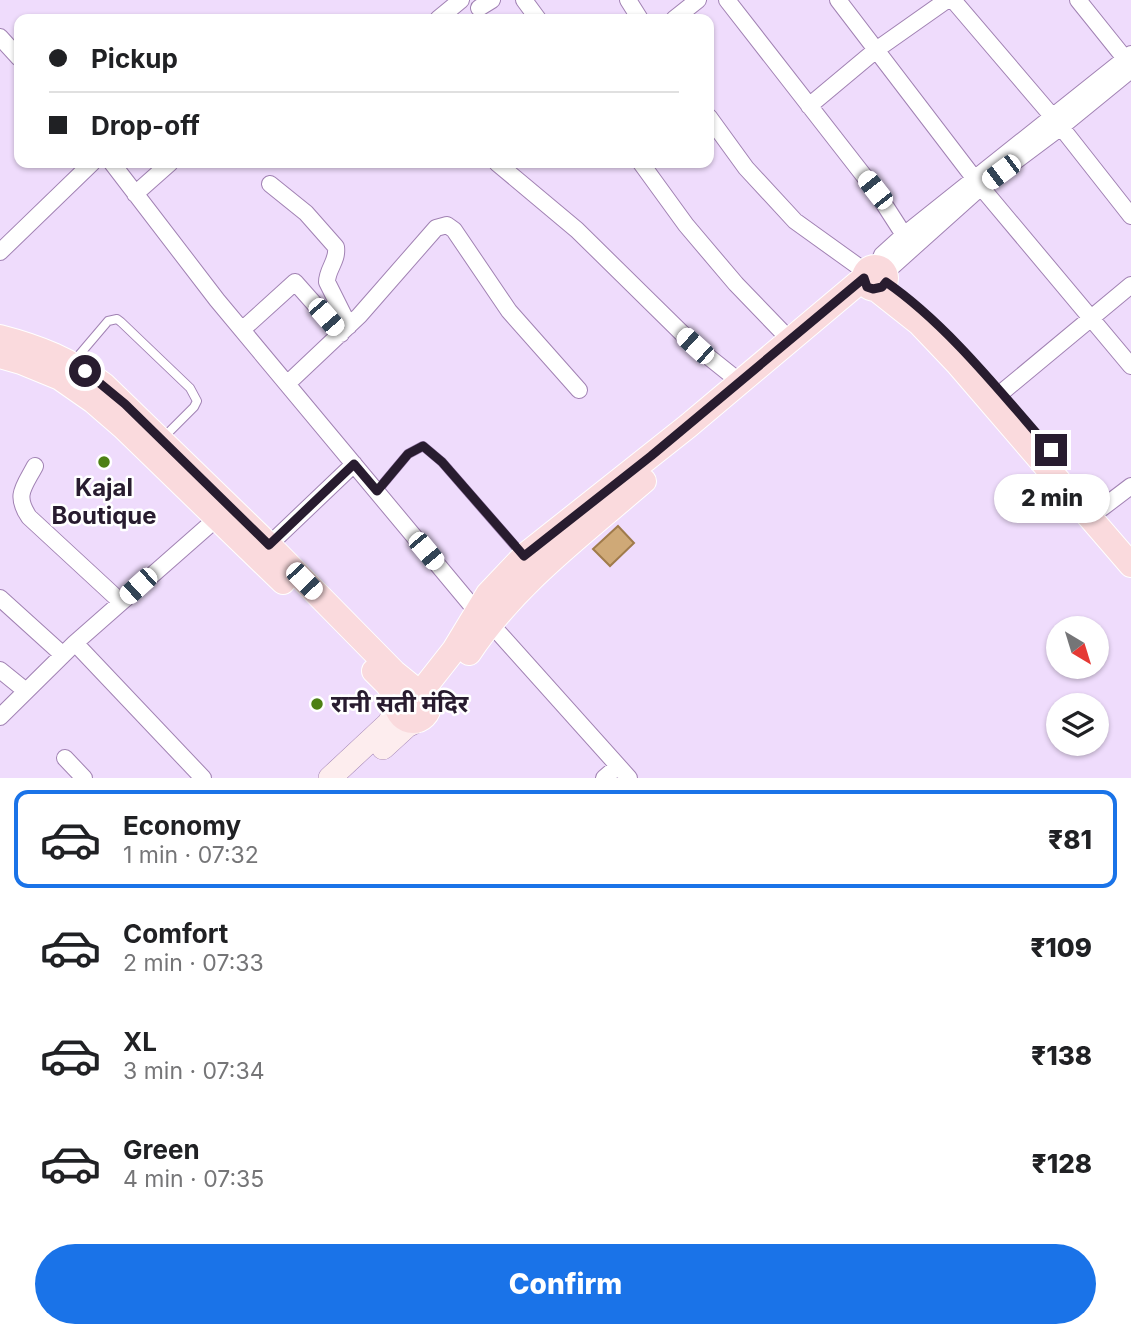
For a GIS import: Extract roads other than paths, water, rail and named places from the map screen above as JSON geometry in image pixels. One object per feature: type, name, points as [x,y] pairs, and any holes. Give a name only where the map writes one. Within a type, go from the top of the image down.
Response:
[{"type":"main road","points":[[413,702],[454,676],[484,617],[498,582],[524,556],[791,341],[875,279]]},
{"type":"main road","points":[[875,279],[921,310],[1001,393],[1131,542]]},
{"type":"main road","points":[[875,279],[957,363],[1131,565]]},
{"type":"main road","points":[[484,617],[512,597],[563,549],[814,340],[875,279]]},
{"type":"main road","points":[[0,337],[52,353],[93,401],[155,446],[269,545],[394,672],[413,702]]},
{"type":"main road","points":[[0,356],[66,370]]},
{"type":"main road","points":[[155,446],[216,519],[380,677],[413,702]]},
{"type":"street","points":[[444,14],[461,0]]},
{"type":"street","points":[[680,14],[698,0]]},
{"type":"street","points":[[727,0],[875,190],[904,235]]},
{"type":"street","points":[[838,0],[978,183],[1131,366]]},
{"type":"street","points":[[809,106],[876,50],[947,0]]},
{"type":"street","points":[[953,0],[1057,122],[1131,216]]},
{"type":"street","points":[[875,279],[883,255],[904,235],[978,183],[1130,62],[1078,0]]},
{"type":"street","points":[[0,37],[14,52]]},
{"type":"street","points":[[714,124],[746,168],[795,221],[875,279]]},
{"type":"street","points":[[0,252],[87,168]]},
{"type":"street","points":[[116,168],[242,330],[354,464],[484,617],[624,772],[604,778]]},
{"type":"street","points":[[135,194],[164,168]]},
{"type":"street","points":[[503,168],[577,230],[682,334],[740,382]]},
{"type":"street","points":[[645,168],[686,225],[736,284],[791,341]]},
{"type":"street","points":[[875,279],[978,183]]},
{"type":"street","points":[[270,184],[306,213],[336,247],[336,258],[327,276],[327,282],[345,330]]},
{"type":"street","points":[[287,384],[345,330],[436,228],[447,225],[459,236],[509,311],[579,390]]},
{"type":"street","points":[[242,330],[295,282],[345,330]]},
{"type":"street","points":[[1001,393],[1131,285]]},
{"type":"street","points":[[269,545],[354,464]]},
{"type":"street","points":[[35,466],[22,491],[20,501],[23,509],[121,602]]},
{"type":"street","points":[[1102,508],[1131,486]]},
{"type":"street","points":[[0,717],[75,643],[216,519]]},
{"type":"street","points":[[0,598],[63,655]]},
{"type":"street","points":[[75,643],[203,778]]},
{"type":"street","points":[[0,670],[26,691]]},
{"type":"street","points":[[330,778],[413,702]]},
{"type":"street","points":[[350,778],[399,733],[413,702]]},
{"type":"street","points":[[65,758],[84,778]]},
{"type":"lane","points":[[66,370],[108,321],[117,319],[121,322],[190,387],[196,397],[194,407],[155,446]]},
{"type":"lane","points":[[377,491],[408,454],[423,446],[442,462],[524,556]]},
{"type":"place","name":"Kajal Boutique","points":[[104,462]]},
{"type":"place","name":"रानी सती मंदिर","points":[[317,704]]}]
